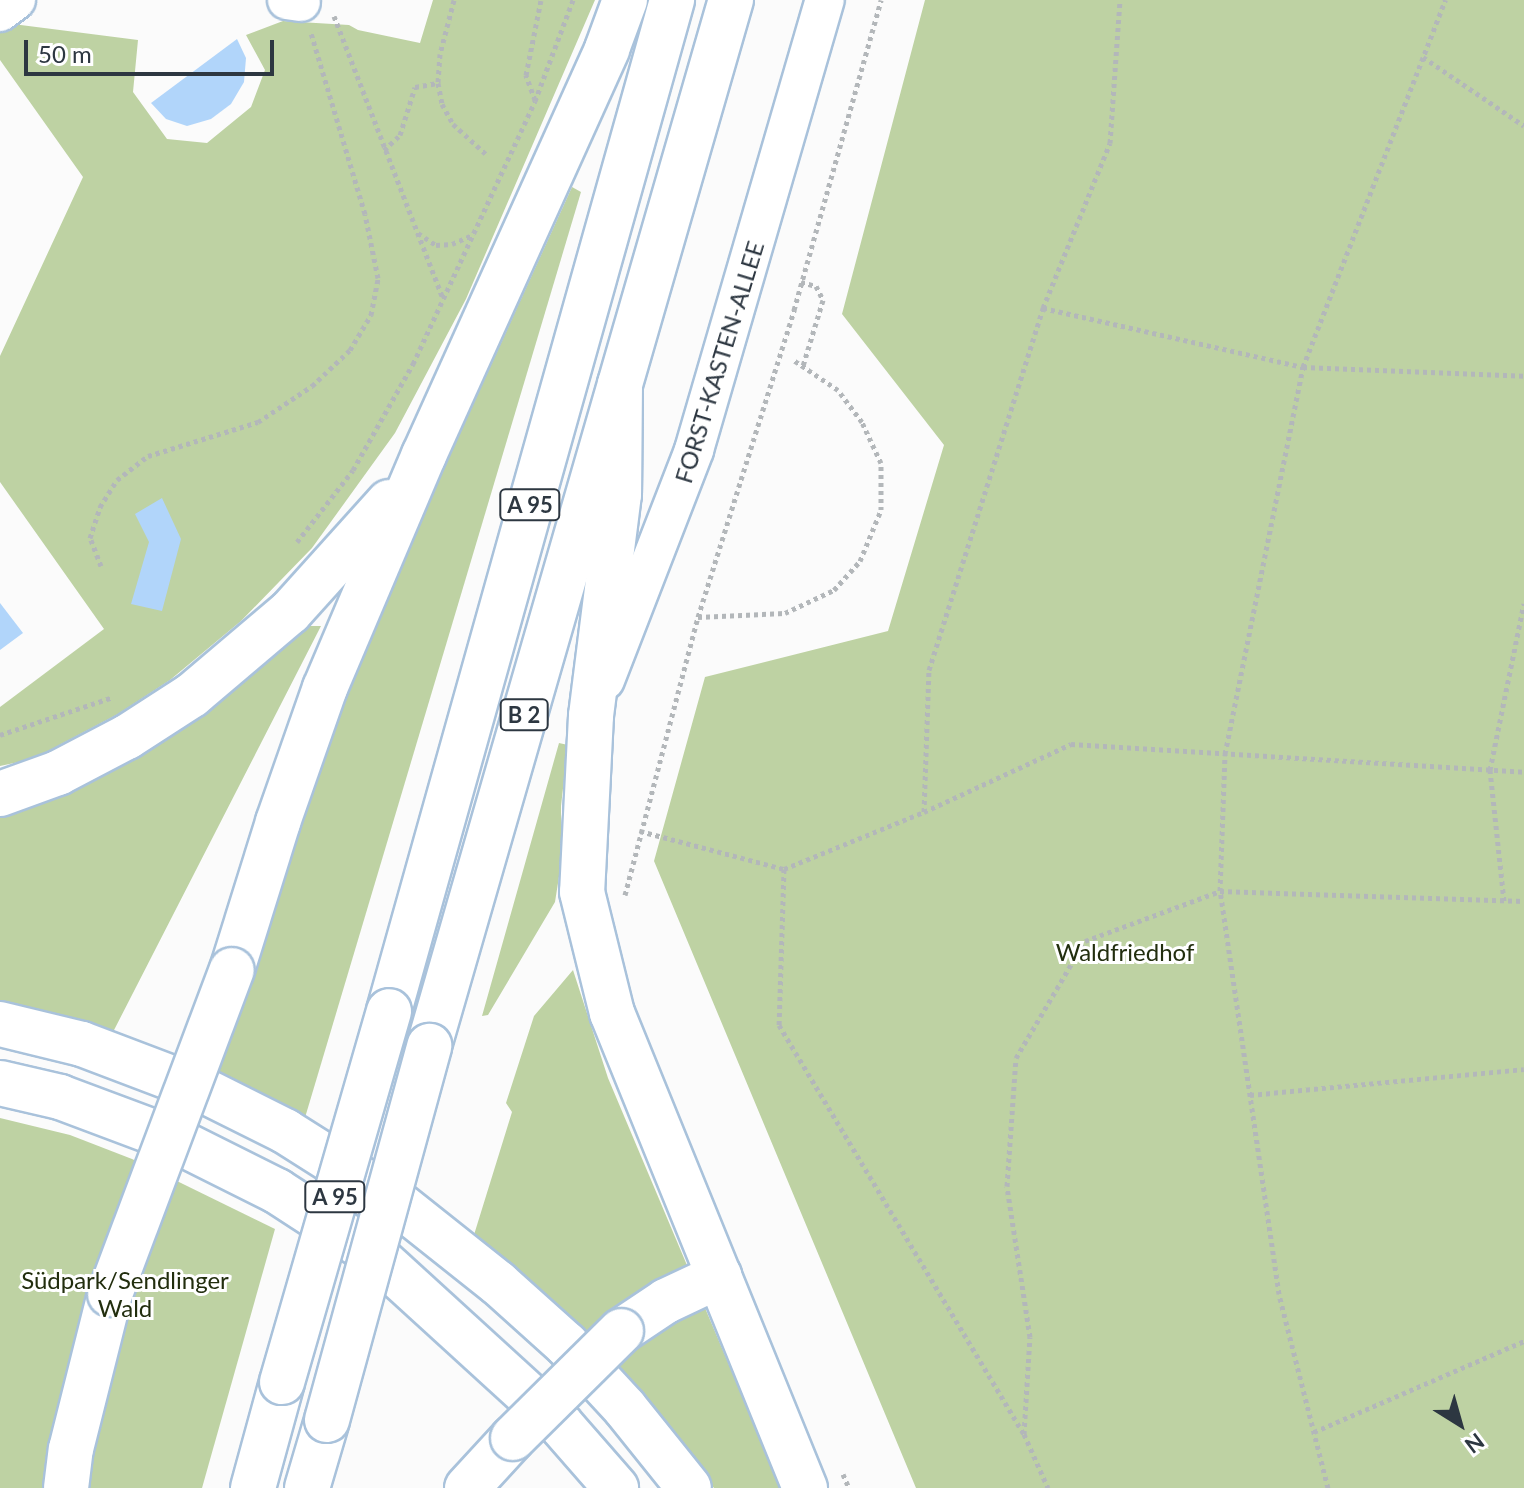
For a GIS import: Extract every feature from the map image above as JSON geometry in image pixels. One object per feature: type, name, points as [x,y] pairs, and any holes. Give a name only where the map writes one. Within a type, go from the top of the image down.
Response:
[{"type":"main road","points":[[66,1488],[71,1449],[110,1294],[232,970],[278,822],[325,688],[424,455],[607,49],[625,0]]},
{"type":"main road","name":"A 95","points":[[253,1488],[672,0]]},
{"type":"main road","points":[[731,0],[620,384],[619,494],[591,716],[582,892],[612,1013],[805,1488]]},
{"type":"main road","name":"B 2","points":[[307,1488],[429,1046],[620,384]]},
{"type":"main road","points":[[0,794],[58,773],[127,737],[192,695],[290,612],[372,525],[424,455]]},
{"type":"main road","points":[[0,1024],[82,1044],[203,1090],[285,1131],[391,1198],[498,1283],[566,1344],[625,1408],[689,1488]]},
{"type":"main road","points":[[0,1083],[60,1097],[175,1140],[277,1191],[374,1254],[561,1425],[616,1488]]},
{"type":"main road","points":[[467,1488],[621,1331],[666,1301],[719,1276]]},
{"type":"street","points":[[0,12],[16,0]]},
{"type":"street","name":"FORST-KASTEN-ALLEE","points":[[591,716],[694,450],[825,0]]},
{"type":"path","points":[[454,0],[440,54],[438,83],[442,104],[453,124],[487,155]]},
{"type":"path","points":[[535,101],[526,75],[541,0]]},
{"type":"path","points":[[289,552],[353,470],[413,364],[535,101],[573,0]]},
{"type":"path","points":[[624,909],[625,884],[698,617],[812,245],[881,0]]},
{"type":"path","points":[[924,812],[929,670],[1043,308],[1110,143],[1120,0]]},
{"type":"path","points":[[1328,1488],[1279,1294],[1220,891],[1225,754],[1303,367],[1445,0]]},
{"type":"path","points":[[306,4],[384,150],[444,299]]},
{"type":"path","points":[[101,566],[90,538],[100,507],[117,480],[148,456],[258,422],[312,386],[350,350],[371,315],[378,278],[306,4]]},
{"type":"path","points":[[1423,57],[1524,126]]},
{"type":"path","points":[[384,150],[400,135],[415,87],[438,83]]},
{"type":"path","points":[[417,232],[436,245],[452,244],[475,234]]},
{"type":"path","points":[[801,282],[816,286],[823,300],[803,366]]},
{"type":"path","points":[[1043,308],[1303,367],[1524,376]]},
{"type":"path","points":[[698,617],[785,613],[834,590],[860,561],[881,510],[881,463],[862,422],[838,390],[792,359]]},
{"type":"path","points":[[1504,901],[1490,770],[1524,603]]},
{"type":"path","points":[[0,735],[88,707],[127,688]]},
{"type":"path","points":[[640,831],[784,869],[924,812],[1071,744],[1524,772]]},
{"type":"path","points":[[784,869],[779,1025],[1024,1434],[1048,1488]]},
{"type":"path","points":[[1024,1434],[1030,1337],[1007,1186],[1016,1058],[1085,941],[1220,891],[1524,901]]},
{"type":"path","points":[[1250,1095],[1524,1069]]},
{"type":"path","points":[[1314,1432],[1524,1341]]},
{"type":"green space","points":[[433,0],[595,0],[466,299],[395,433],[312,548],[241,621],[170,680],[118,714],[33,759],[0,766],[0,707],[104,629],[0,482],[0,356],[83,177],[0,60],[0,28],[5,23],[138,40],[133,92],[167,139],[207,143],[251,107],[265,70],[246,35],[283,21],[349,25],[358,30],[420,43]]},
{"type":"green space","name":"Waldfriedhof","points":[[925,0],[1524,0],[1524,1488],[916,1488],[654,861],[705,677],[888,631],[944,445],[842,314]]},
{"type":"green space","points":[[572,187],[581,192],[304,1121],[175,1059]]},
{"type":"green space","points":[[302,626],[321,626],[112,1034],[0,1005],[0,818],[131,761]]},
{"type":"green space","points":[[559,743],[568,745],[561,806],[561,864],[555,902],[488,1015],[482,1016]]},
{"type":"green space","points":[[573,970],[608,1078],[781,1488],[714,1488],[619,1370],[473,1238],[512,1112],[506,1103],[534,1016]]},
{"type":"green space","name":"Südpark/Sendlinger Wald","points":[[0,1118],[70,1135],[132,1159],[275,1229],[202,1488],[0,1488]]},
{"type":"building","points":[[237,39],[246,58],[244,82],[231,104],[211,119],[187,126],[166,119],[151,103]]},
{"type":"building","points":[[162,498],[181,539],[162,611],[131,604],[149,542],[135,514]]},
{"type":"building","points":[[0,603],[23,633],[0,650]]}]
